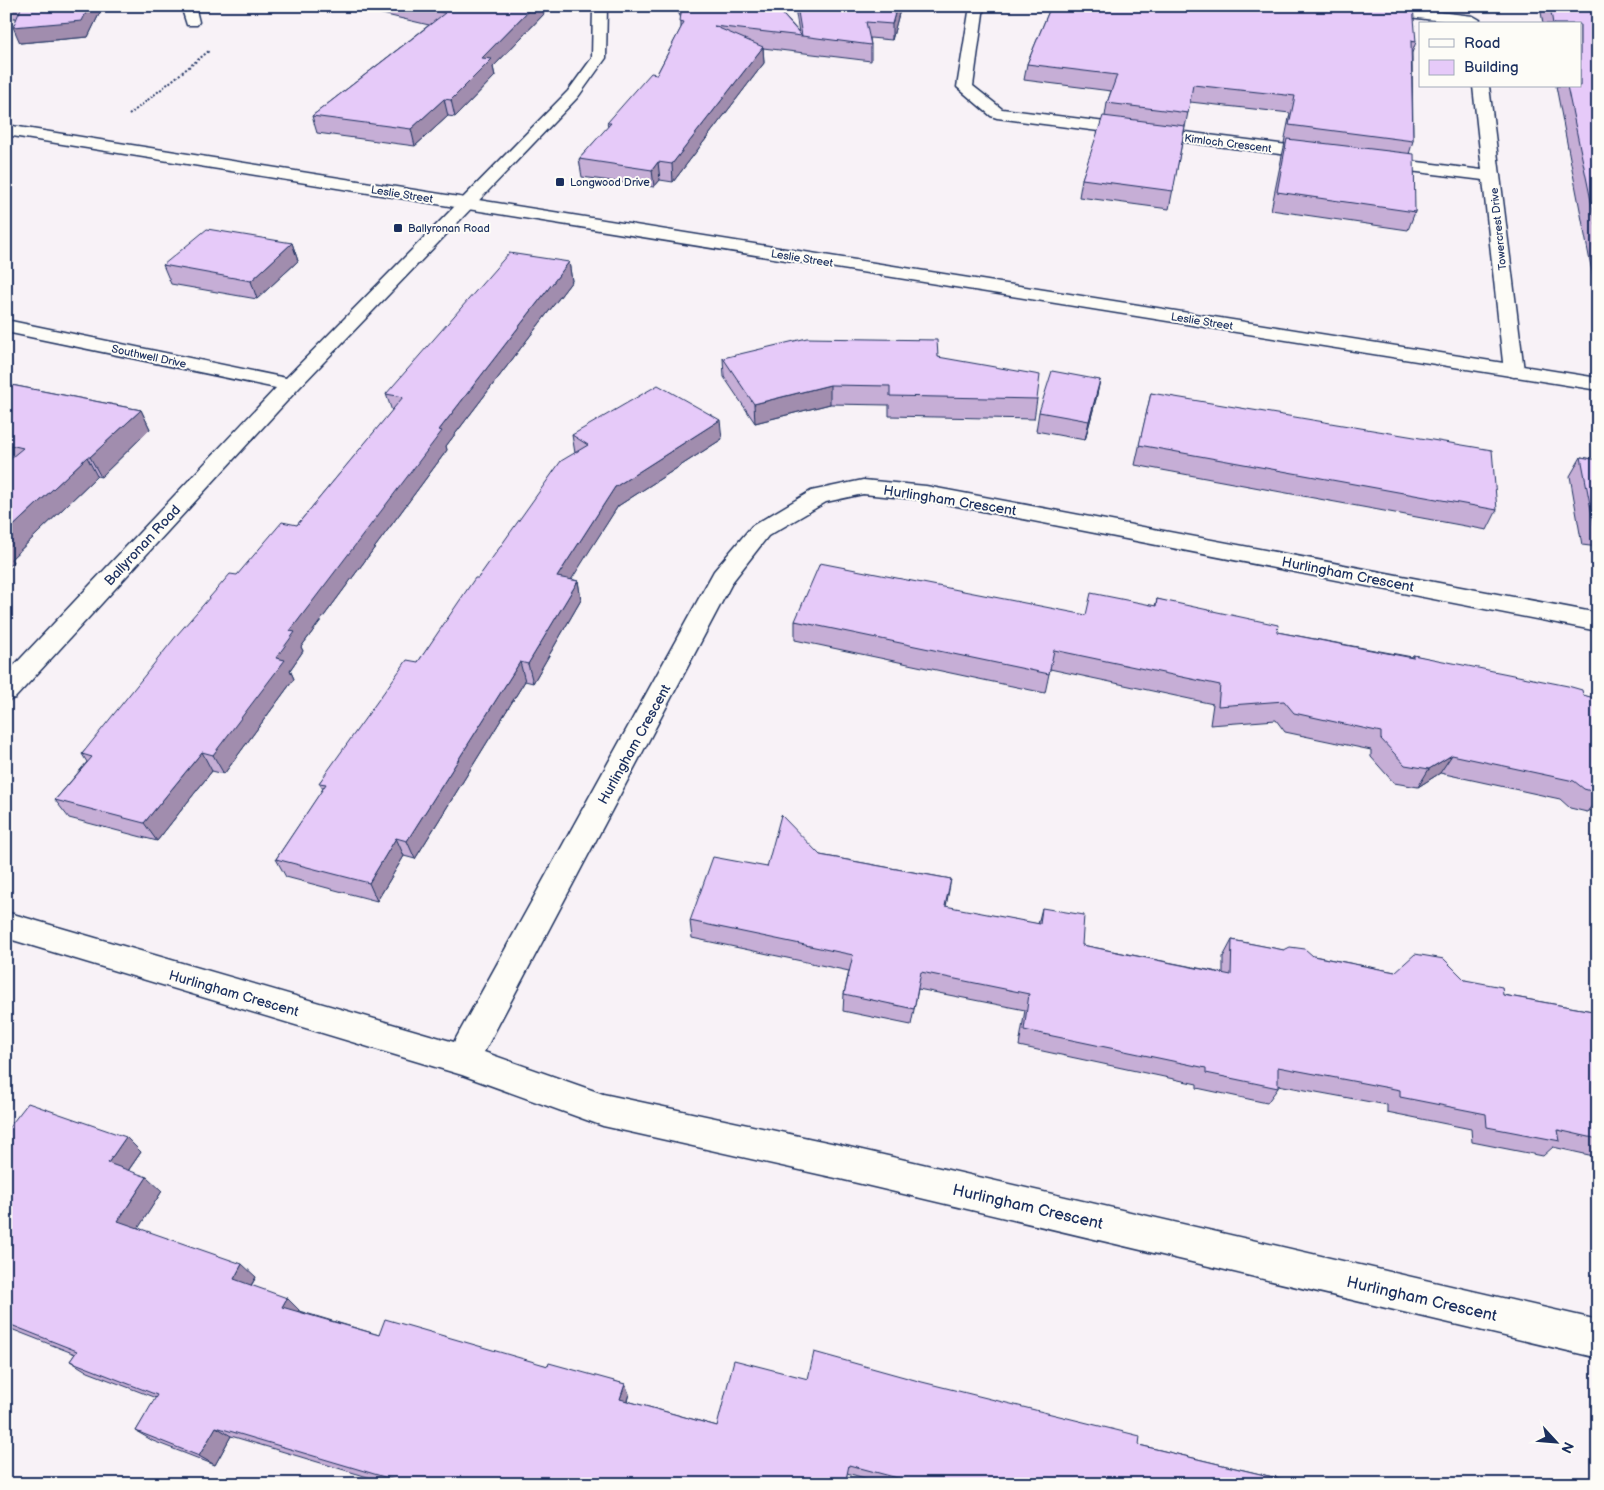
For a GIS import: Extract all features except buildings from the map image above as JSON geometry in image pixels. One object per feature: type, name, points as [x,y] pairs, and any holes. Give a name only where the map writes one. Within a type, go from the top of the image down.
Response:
[{"type":"street","points":[[188,6],[192,22]]},
{"type":"street","points":[[464,204],[573,94],[599,58],[600,6]]},
{"type":"street","name":"Kimloch Crescent","points":[[977,6],[965,87],[998,112],[1064,123],[1340,157]]},
{"type":"street","points":[[1348,6],[1473,17]]},
{"type":"street","name":"Towercrest Drive","points":[[1481,88],[1514,371]]},
{"type":"street","name":"Leslie Street","points":[[6,130],[1598,384]]},
{"type":"street","points":[[1359,159],[1492,176]]},
{"type":"street","name":"Ballyronan Road","points":[[6,691],[291,385],[464,204]]},
{"type":"street","name":"Southwell Drive","points":[[6,326],[291,385]]},
{"type":"street","name":"Hurlingham Crescent","points":[[462,1060],[679,662],[723,577],[760,531],[819,496],[863,487],[926,493],[1598,622]]},
{"type":"street","name":"Hurlingham Crescent","points":[[6,925],[462,1060],[603,1110],[836,1161],[1598,1339]]},
{"type":"path","points":[[126,117],[214,46],[192,22]]},
{"type":"place","name":"Longwood Drive","points":[[560,182]]},
{"type":"place","name":"Ballyronan Road","points":[[398,228]]}]
